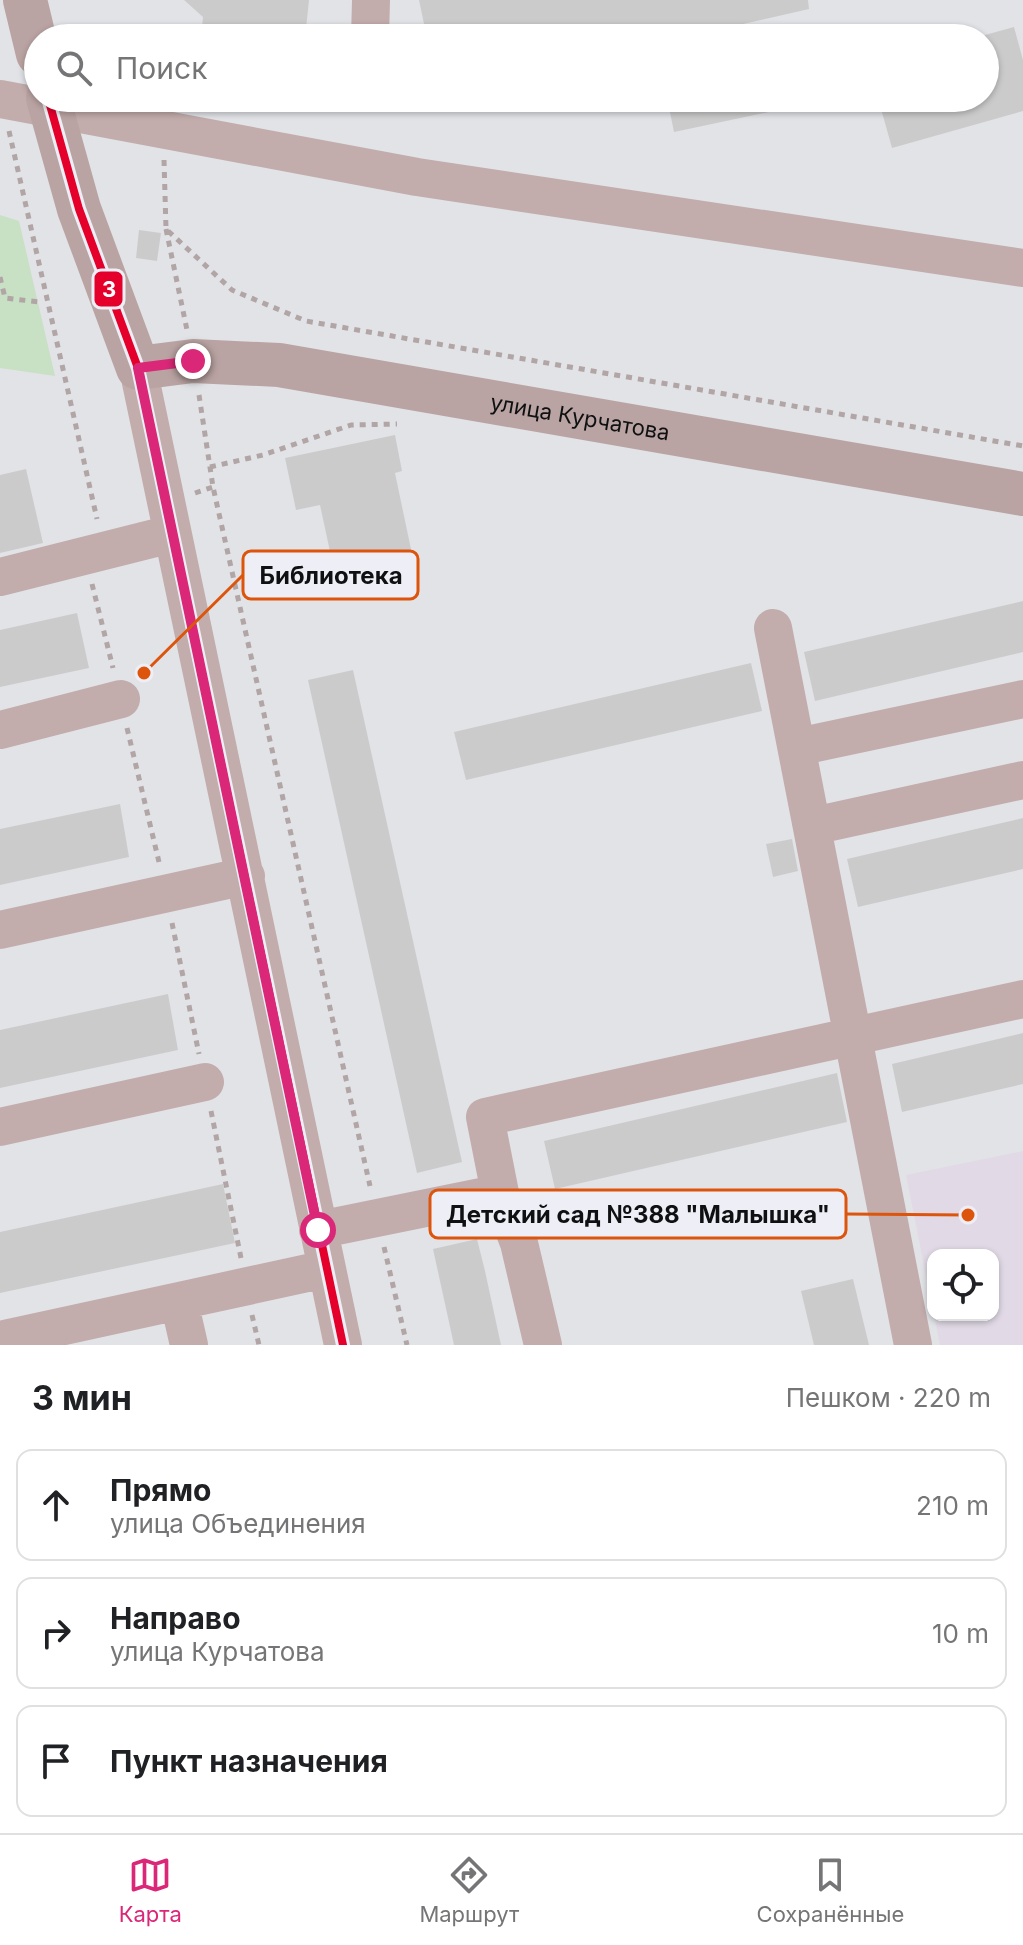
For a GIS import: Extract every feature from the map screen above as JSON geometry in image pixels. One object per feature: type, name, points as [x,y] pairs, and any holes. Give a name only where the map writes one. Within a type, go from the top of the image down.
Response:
[{"type":"main road","points":[[25,0],[31,24]]},
{"type":"main road","points":[[52,112],[79,209],[138,368]]},
{"type":"main road","name":"улица Курчатова","points":[[138,368],[193,361],[279,365],[1023,494]]},
{"type":"street","points":[[370,24],[371,0]]},
{"type":"street","points":[[1,99],[24,100]]},
{"type":"street","points":[[90,112],[164,130],[417,177],[1023,268]]},
{"type":"street","points":[[138,368],[343,1345]]},
{"type":"street","points":[[0,577],[171,534]]},
{"type":"street","points":[[773,628],[913,1345]]},
{"type":"street","points":[[0,730],[121,699]]},
{"type":"street","points":[[797,747],[1023,699]]},
{"type":"street","points":[[813,826],[1023,780]]},
{"type":"street","points":[[0,930],[246,876]]},
{"type":"street","points":[[543,1345],[519,1243],[500,1193],[485,1117],[1023,999]]},
{"type":"street","points":[[0,1127],[205,1082]]},
{"type":"street","points":[[318,1230],[500,1193]]},
{"type":"street","points":[[0,1340],[326,1269]]},
{"type":"street","points":[[179,1301],[189,1345]]},
{"type":"path","points":[[1,99],[95,552],[121,699],[166,894],[259,1345]]},
{"type":"path","points":[[164,130],[166,229],[193,361],[210,467],[407,1345]]},
{"type":"path","points":[[166,229],[232,290],[306,321],[1023,446]]},
{"type":"path","points":[[0,277],[5,298],[39,302]]},
{"type":"path","points":[[210,467],[263,455]]},
{"type":"shaded area","points":[[1023,1151],[1023,1345],[940,1345],[935,1321],[999,1321],[999,1249],[927,1249],[927,1281],[906,1175]]},
{"type":"green space","points":[[0,215],[19,221],[55,376],[0,368]]},
{"type":"building","points":[[184,0],[309,0],[306,24],[202,24],[203,17]]},
{"type":"building","points":[[419,0],[808,0],[809,9],[743,24],[424,24]]},
{"type":"building","points":[[1014,27],[1023,60],[1023,111],[892,148],[882,112],[999,112],[999,31]]},
{"type":"building","points":[[670,112],[769,112],[674,132]]},
{"type":"building","points":[[139,230],[161,233],[157,261],[136,258]]},
{"type":"building","points":[[395,435],[402,471],[395,473],[412,554],[334,570],[320,505],[296,510],[285,458]]},
{"type":"building","points":[[26,469],[43,543],[0,553],[0,475]]},
{"type":"building","points":[[1023,601],[1023,652],[815,701],[804,652]]},
{"type":"building","points":[[77,613],[89,668],[0,687],[0,630]]},
{"type":"building","points":[[751,663],[762,711],[466,780],[454,732]]},
{"type":"building","points":[[353,670],[462,1162],[417,1173],[308,680]]},
{"type":"building","points":[[120,804],[129,857],[0,885],[0,829]]},
{"type":"building","points":[[1023,818],[1023,869],[858,907],[847,859]]},
{"type":"building","points":[[792,839],[798,871],[773,877],[766,844]]},
{"type":"building","points":[[168,994],[178,1050],[0,1088],[0,1030]]},
{"type":"building","points":[[1023,1033],[1023,1084],[902,1112],[892,1064]]},
{"type":"building","points":[[837,1073],[847,1122],[555,1189],[544,1141]]},
{"type":"building","points":[[223,1184],[235,1243],[0,1293],[0,1232]]},
{"type":"building","points":[[477,1239],[501,1345],[454,1345],[433,1249]]},
{"type":"building","points":[[853,1279],[869,1345],[814,1345],[801,1291]]},
{"type":"transit line","name":"3","points":[[52,112],[79,209],[138,368],[343,1345]]},
{"type":"place","name":"Библиотека","points":[[144,673]]},
{"type":"place","name":"Детский сад №388 \"Малышка\"","points":[[968,1215]]},
{"type":"route","points":[[193,361],[138,368],[318,1230]]}]
